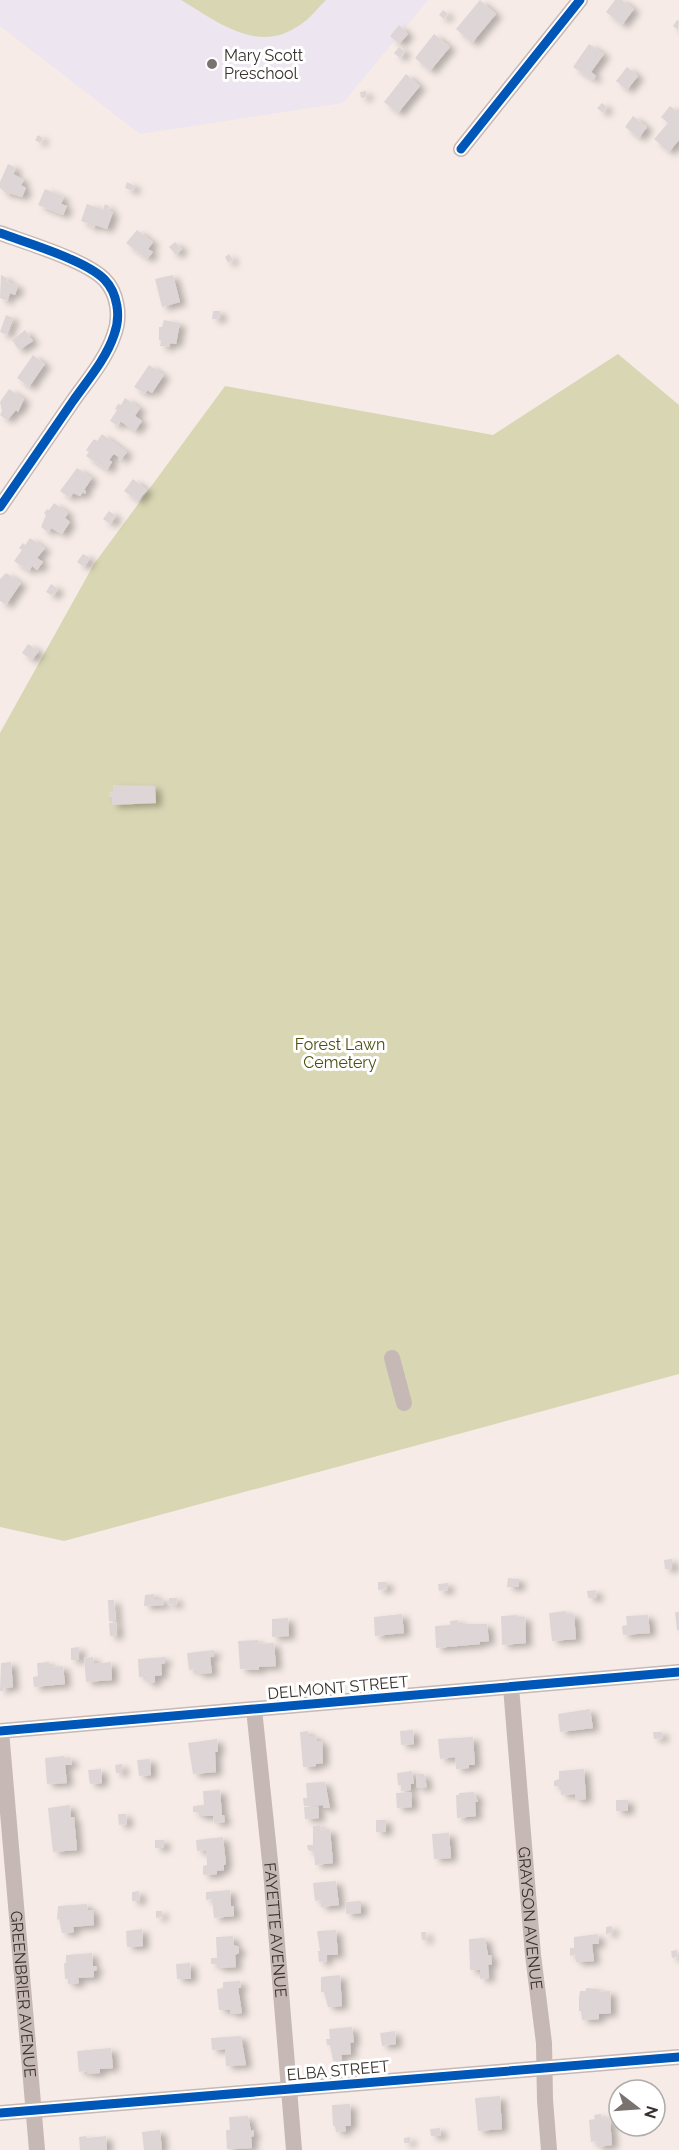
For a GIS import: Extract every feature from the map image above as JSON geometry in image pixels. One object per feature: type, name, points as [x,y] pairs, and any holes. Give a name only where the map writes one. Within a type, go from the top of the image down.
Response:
[{"type":"street","points":[[461,149],[580,0]]},
{"type":"street","points":[[0,232],[84,266],[99,276],[111,289],[118,314],[114,335],[91,376],[0,507]]},
{"type":"street","points":[[392,1358],[404,1403]]},
{"type":"street","name":"DELMONT STREET","points":[[1,1731],[679,1672]]},
{"type":"street","name":"GRAYSON AVENUE","points":[[511,1687],[532,1944],[544,2043],[549,2150]]},
{"type":"street","name":"FAYETTE AVENUE","points":[[254,1709],[271,1871],[294,2150]]},
{"type":"street","name":"GREENBRIER AVENUE","points":[[1,1731],[37,2150]]},
{"type":"street","name":"ELBA STREET","points":[[0,2113],[679,2056]]},
{"type":"shaded area","name":"Mary Scott Preschool","points":[[0,0],[428,0],[343,103],[140,134],[0,26]]},
{"type":"green space","points":[[181,0],[326,0],[299,25],[280,35],[265,37],[236,31]]},
{"type":"green space","name":"Forest Lawn Cemetery","points":[[618,354],[679,405],[679,1374],[64,1541],[0,1527],[0,733],[94,564],[225,386],[493,435]]},
{"type":"building","points":[[480,0],[496,14],[472,43],[456,29]]},
{"type":"building","points":[[615,0],[622,0],[634,9],[622,25],[606,12]]},
{"type":"building","points":[[443,10],[448,14],[444,19],[439,15]]},
{"type":"building","points":[[677,20],[679,21],[678,30],[673,26]]},
{"type":"building","points":[[399,25],[408,34],[399,44],[390,36]]},
{"type":"building","points":[[434,34],[450,47],[430,71],[415,58]]},
{"type":"building","points":[[589,44],[604,54],[591,72],[596,76],[593,80],[573,67]]},
{"type":"building","points":[[399,47],[405,52],[400,58],[394,53]]},
{"type":"building","points":[[627,67],[638,76],[627,90],[616,81]]},
{"type":"building","points":[[406,74],[420,86],[398,113],[384,102]]},
{"type":"building","points":[[366,91],[367,97],[361,98],[360,92]]},
{"type":"building","points":[[602,103],[607,107],[603,113],[597,108]]},
{"type":"building","points":[[670,106],[679,113],[679,140],[669,152],[654,139],[668,123],[661,117]]},
{"type":"building","points":[[633,116],[647,127],[639,138],[625,127]]},
{"type":"building","points":[[38,135],[43,138],[40,143],[35,140]]},
{"type":"building","points":[[8,164],[16,168],[13,174],[24,180],[21,185],[26,188],[22,197],[9,193],[8,195],[0,188],[0,182]]},
{"type":"building","points":[[127,182],[135,186],[133,191],[125,188]]},
{"type":"building","points":[[45,189],[64,197],[61,204],[67,206],[63,215],[38,205]]},
{"type":"building","points":[[87,204],[103,210],[105,204],[109,206],[108,211],[113,212],[107,229],[95,225],[94,228],[81,221]]},
{"type":"building","points":[[137,230],[153,242],[148,249],[153,252],[147,259],[126,243]]},
{"type":"building","points":[[175,242],[182,249],[176,255],[169,247]]},
{"type":"building","points":[[229,254],[233,260],[228,263],[225,257]]},
{"type":"building","points":[[1,275],[7,278],[6,281],[18,286],[15,295],[10,293],[7,301],[0,298]]},
{"type":"building","points":[[173,275],[180,302],[162,307],[155,279]]},
{"type":"building","points":[[213,311],[220,311],[220,319],[212,319]]},
{"type":"building","points":[[6,315],[13,318],[7,335],[0,332]]},
{"type":"building","points":[[164,320],[180,323],[176,344],[170,343],[169,347],[160,346],[159,327],[162,327]]},
{"type":"building","points":[[25,330],[33,341],[19,350],[12,340]]},
{"type":"building","points":[[33,355],[45,364],[29,387],[17,378]]},
{"type":"building","points":[[149,365],[164,375],[152,393],[147,390],[145,394],[134,387]]},
{"type":"building","points":[[9,389],[24,399],[18,412],[16,410],[7,420],[0,415],[2,411],[0,402]]},
{"type":"building","points":[[125,398],[140,408],[135,416],[142,421],[135,431],[120,421],[118,426],[110,421],[118,404],[121,405]]},
{"type":"building","points":[[102,434],[127,452],[120,461],[119,457],[114,454],[109,460],[112,462],[107,470],[86,456],[89,452],[86,450],[94,439],[97,441]]},
{"type":"building","points":[[77,468],[92,478],[84,490],[85,494],[83,492],[80,496],[73,493],[70,498],[60,491]]},
{"type":"building","points":[[133,479],[147,490],[138,501],[124,491]]},
{"type":"building","points":[[54,503],[68,513],[65,518],[70,522],[62,534],[51,528],[48,532],[41,527],[46,515],[44,513]]},
{"type":"building","points":[[109,511],[116,516],[110,524],[103,519]]},
{"type":"building","points":[[30,538],[45,548],[37,558],[43,562],[37,570],[32,566],[29,571],[14,561],[22,550],[19,548],[23,543],[25,545]]},
{"type":"building","points":[[83,554],[90,558],[84,567],[77,562]]},
{"type":"building","points":[[6,573],[21,583],[6,605],[0,601],[0,579]]},
{"type":"building","points":[[51,584],[58,589],[53,596],[46,592]]},
{"type":"building","points":[[28,644],[39,651],[32,660],[22,653]]},
{"type":"building","points":[[113,785],[155,786],[156,803],[112,805],[109,792],[113,792]]},
{"type":"building","points":[[672,1559],[672,1569],[665,1569],[664,1560]]},
{"type":"building","points":[[508,1578],[519,1579],[519,1587],[507,1587]]},
{"type":"building","points":[[378,1582],[387,1582],[387,1589],[378,1590]]},
{"type":"building","points":[[448,1583],[448,1590],[439,1591],[438,1584]]},
{"type":"building","points":[[596,1590],[597,1598],[588,1598],[587,1591]]},
{"type":"building","points":[[154,1594],[154,1599],[163,1599],[164,1605],[144,1606],[145,1595]]},
{"type":"building","points":[[169,1598],[177,1598],[176,1605],[168,1604]]},
{"type":"building","points":[[108,1600],[114,1600],[116,1621],[109,1621]]},
{"type":"building","points":[[566,1611],[566,1614],[574,1614],[576,1639],[552,1641],[549,1613]]},
{"type":"building","points":[[675,1612],[679,1612],[679,1630],[677,1630]]},
{"type":"building","points":[[402,1614],[404,1633],[375,1636],[374,1617]]},
{"type":"building","points":[[517,1615],[517,1617],[525,1617],[526,1643],[502,1645],[501,1616]]},
{"type":"building","points":[[648,1615],[650,1633],[623,1635],[622,1626],[627,1625],[626,1616]]},
{"type":"building","points":[[288,1618],[289,1636],[272,1637],[272,1619]]},
{"type":"building","points":[[458,1620],[458,1624],[487,1624],[489,1641],[436,1648],[435,1626],[450,1625],[450,1621]]},
{"type":"building","points":[[117,1622],[117,1636],[110,1636],[109,1623]]},
{"type":"building","points":[[258,1640],[258,1644],[274,1643],[276,1666],[259,1667],[259,1670],[240,1669],[238,1641]]},
{"type":"building","points":[[79,1647],[79,1660],[71,1660],[71,1648]]},
{"type":"building","points":[[214,1650],[214,1656],[210,1657],[212,1673],[198,1674],[196,1669],[189,1670],[187,1653]]},
{"type":"building","points":[[93,1657],[94,1664],[111,1662],[112,1680],[86,1682],[84,1658]]},
{"type":"building","points":[[165,1657],[165,1663],[161,1664],[162,1675],[155,1676],[155,1682],[147,1683],[146,1677],[139,1677],[138,1659]]},
{"type":"building","points":[[11,1662],[13,1687],[3,1688],[3,1691],[0,1691],[1,1663]]},
{"type":"building","points":[[49,1662],[49,1667],[63,1666],[65,1684],[34,1687],[33,1677],[38,1676],[37,1663]]},
{"type":"building","points":[[590,1709],[593,1728],[560,1732],[558,1714]]},
{"type":"building","points":[[413,1730],[414,1744],[401,1745],[400,1731]]},
{"type":"building","points":[[308,1731],[308,1736],[316,1736],[317,1741],[322,1741],[323,1763],[303,1767],[300,1732]]},
{"type":"building","points":[[653,1732],[662,1732],[663,1738],[654,1739]]},
{"type":"building","points":[[473,1737],[475,1765],[456,1769],[455,1757],[440,1759],[438,1739]]},
{"type":"building","points":[[217,1739],[216,1772],[193,1774],[188,1743]]},
{"type":"building","points":[[64,1756],[64,1758],[71,1758],[72,1765],[65,1765],[67,1783],[47,1784],[45,1758]]},
{"type":"building","points":[[150,1759],[151,1775],[139,1776],[137,1760]]},
{"type":"building","points":[[122,1764],[122,1773],[116,1773],[115,1765]]},
{"type":"building","points":[[101,1769],[102,1783],[90,1784],[88,1770]]},
{"type":"building","points":[[584,1769],[586,1799],[575,1800],[575,1794],[561,1795],[561,1787],[554,1786],[554,1781],[559,1779],[559,1771]]},
{"type":"building","points":[[412,1771],[414,1784],[411,1784],[411,1790],[401,1791],[397,1773]]},
{"type":"building","points":[[416,1774],[424,1774],[427,1787],[417,1788]]},
{"type":"building","points":[[325,1782],[330,1808],[323,1808],[323,1805],[304,1806],[303,1798],[307,1798],[306,1783]]},
{"type":"building","points":[[220,1790],[222,1815],[224,1815],[225,1822],[214,1823],[213,1816],[199,1816],[198,1812],[193,1812],[193,1806],[204,1805],[203,1791]]},
{"type":"building","points":[[411,1792],[412,1807],[397,1808],[396,1793]]},
{"type":"building","points":[[474,1792],[478,1802],[475,1802],[476,1816],[457,1818],[456,1795]]},
{"type":"building","points":[[616,1800],[628,1800],[628,1811],[616,1811]]},
{"type":"building","points":[[70,1805],[71,1817],[74,1817],[77,1850],[53,1852],[48,1808]]},
{"type":"building","points":[[318,1806],[319,1818],[305,1819],[304,1807]]},
{"type":"building","points":[[118,1814],[126,1814],[127,1824],[119,1825]]},
{"type":"building","points":[[376,1820],[386,1820],[386,1832],[376,1832]]},
{"type":"building","points":[[320,1825],[320,1830],[330,1829],[333,1863],[315,1865],[314,1852],[308,1850],[307,1845],[313,1845],[313,1826]]},
{"type":"building","points":[[449,1833],[451,1858],[434,1859],[432,1834]]},
{"type":"building","points":[[223,1837],[226,1864],[224,1870],[217,1871],[217,1874],[203,1875],[203,1866],[207,1865],[206,1850],[197,1851],[196,1840]]},
{"type":"building","points":[[155,1840],[164,1840],[164,1848],[155,1848]]},
{"type":"building","points":[[336,1881],[339,1905],[321,1907],[320,1900],[315,1901],[313,1883]]},
{"type":"building","points":[[230,1890],[234,1916],[214,1918],[212,1899],[206,1900],[206,1892]]},
{"type":"building","points":[[139,1891],[140,1901],[132,1901],[132,1892]]},
{"type":"building","points":[[361,1901],[361,1913],[346,1914],[345,1902]]},
{"type":"building","points":[[87,1904],[88,1910],[93,1910],[94,1925],[73,1927],[74,1932],[62,1933],[59,1919],[57,1920],[58,1906]]},
{"type":"building","points":[[156,1911],[162,1911],[162,1917],[156,1918]]},
{"type":"building","points":[[612,1926],[612,1933],[606,1934],[606,1927]]},
{"type":"building","points":[[142,1929],[143,1946],[127,1947],[126,1931]]},
{"type":"building","points":[[336,1930],[338,1955],[326,1955],[327,1961],[319,1962],[317,1931]]},
{"type":"building","points":[[421,1932],[426,1932],[427,1940],[422,1940]]},
{"type":"building","points":[[598,1934],[599,1944],[592,1944],[594,1961],[576,1962],[575,1955],[570,1956],[570,1948],[574,1948],[574,1937]]},
{"type":"building","points":[[233,1936],[234,1945],[239,1947],[239,1953],[235,1955],[236,1967],[218,1968],[218,1964],[211,1964],[211,1958],[217,1958],[216,1937]]},
{"type":"building","points":[[485,1938],[492,1964],[488,1965],[489,1978],[480,1979],[480,1970],[470,1970],[469,1939]]},
{"type":"building","points":[[677,1950],[678,1957],[672,1958],[671,1951]]},
{"type":"building","points":[[92,1953],[93,1966],[96,1966],[97,1970],[94,1971],[94,1977],[78,1978],[79,1983],[68,1984],[68,1979],[65,1979],[66,1955]]},
{"type":"building","points":[[190,1963],[191,1979],[177,1979],[176,1964]]},
{"type":"building","points":[[340,1975],[342,2006],[328,2007],[324,1992],[321,1992],[321,1977]]},
{"type":"building","points":[[240,1981],[241,1988],[238,1988],[242,2013],[230,2014],[230,2010],[219,2010],[217,1989],[223,1988],[223,1982]]},
{"type":"building","points":[[586,1988],[599,1989],[599,1992],[610,1991],[611,2013],[599,2014],[599,2019],[582,2020],[579,1998],[580,1991],[586,1991]]},
{"type":"building","points":[[352,2027],[354,2042],[350,2043],[351,2054],[341,2055],[342,2060],[333,2061],[330,2045],[327,2045],[326,2039],[330,2039],[329,2029]]},
{"type":"building","points":[[395,2031],[396,2044],[382,2046],[380,2033]]},
{"type":"building","points":[[241,2036],[246,2065],[226,2066],[225,2049],[212,2050],[211,2038]]},
{"type":"building","points":[[111,2048],[113,2068],[100,2069],[100,2073],[79,2072],[77,2051]]},
{"type":"building","points":[[500,2096],[502,2129],[478,2131],[475,2098]]},
{"type":"building","points":[[350,2104],[351,2126],[345,2126],[346,2131],[336,2132],[333,2126],[332,2105]]},
{"type":"building","points":[[601,2114],[602,2119],[607,2118],[607,2138],[611,2138],[612,2145],[597,2147],[596,2141],[591,2142],[589,2120],[595,2119],[594,2115]]},
{"type":"building","points":[[248,2116],[251,2131],[254,2130],[254,2136],[251,2137],[252,2148],[227,2149],[226,2130],[230,2130],[229,2117]]},
{"type":"building","points":[[440,2128],[441,2136],[431,2136],[430,2129]]},
{"type":"building","points":[[160,2130],[162,2150],[144,2150],[142,2132]]},
{"type":"building","points":[[86,2136],[87,2138],[106,2136],[107,2150],[80,2150],[79,2137]]},
{"type":"building","points":[[410,2137],[410,2143],[404,2143],[404,2138]]},
{"type":"cycle path","points":[[461,149],[580,0]]},
{"type":"cycle path","points":[[0,233],[55,253],[95,272],[109,285],[118,313],[111,344],[101,361],[0,507]]},
{"type":"cycle path","points":[[0,1731],[679,1672]]},
{"type":"cycle path","points":[[0,2113],[679,2057]]},
{"type":"place","name":"Mary Scott Preschool","points":[[212,64]]}]
